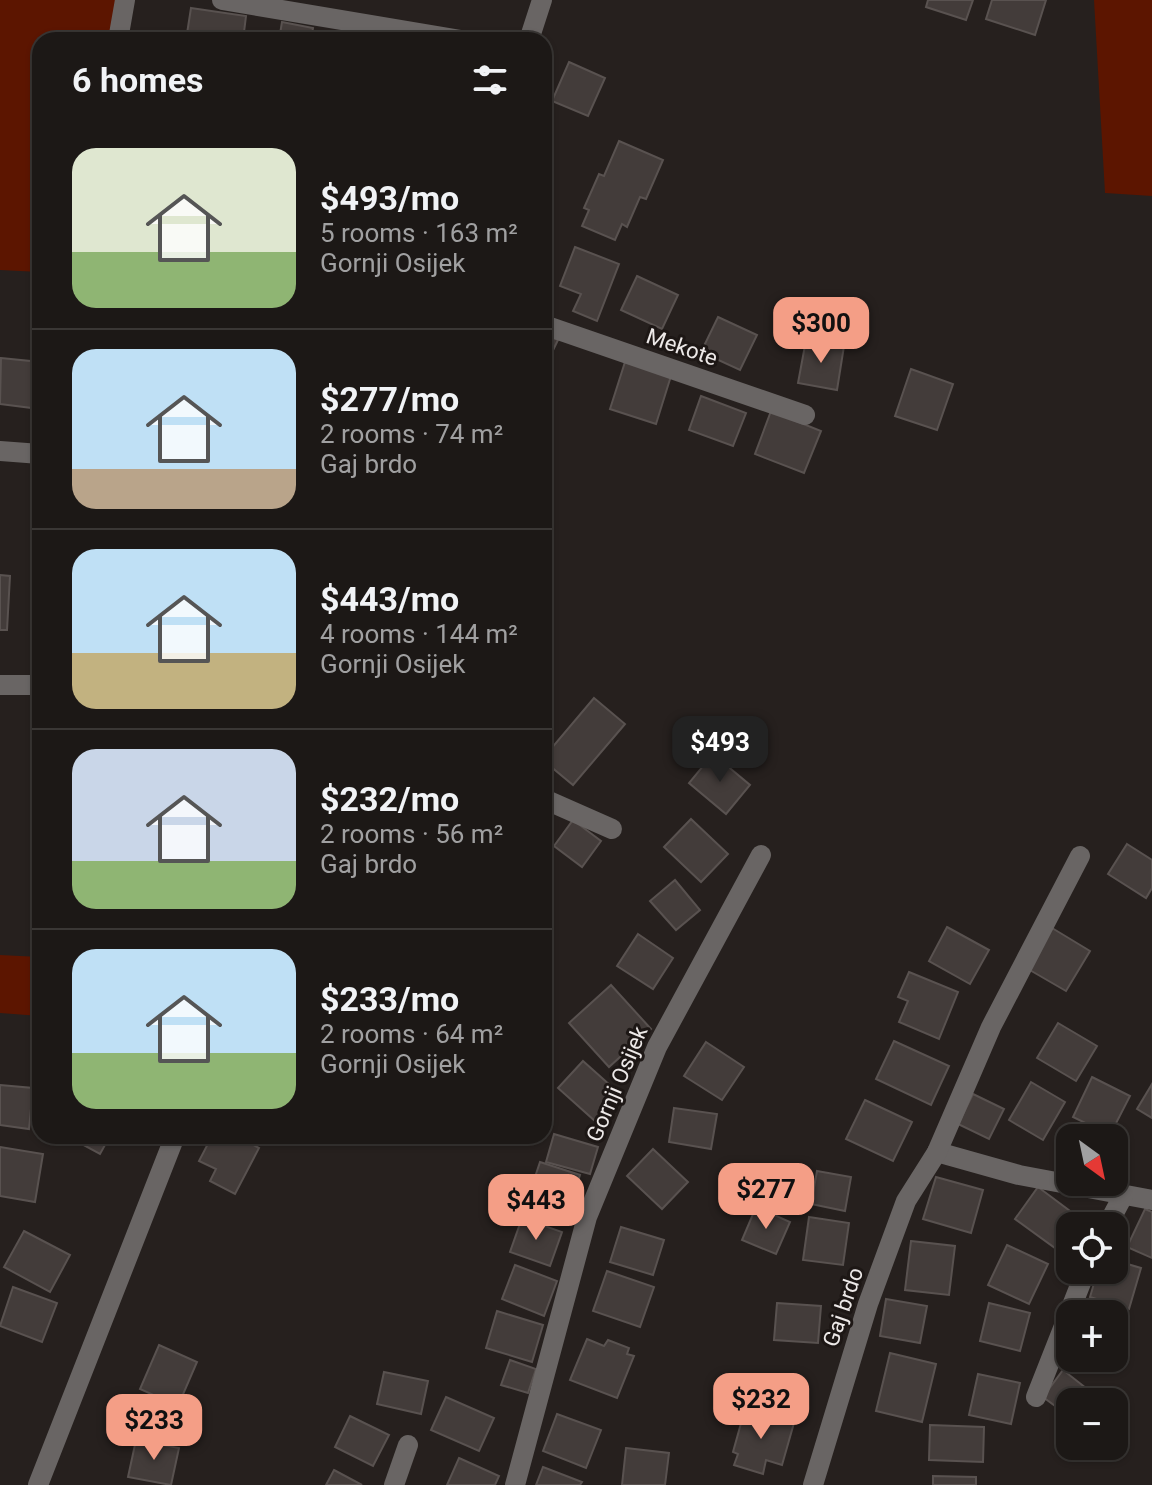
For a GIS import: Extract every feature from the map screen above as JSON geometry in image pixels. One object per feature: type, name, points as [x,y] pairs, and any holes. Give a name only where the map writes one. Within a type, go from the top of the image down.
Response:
[{"type":"street","points":[[119,32],[125,0]]},
{"type":"street","points":[[222,0],[413,32]]},
{"type":"street","points":[[532,32],[542,0]]},
{"type":"street","name":"Mekote","points":[[552,328],[805,415]]},
{"type":"street","points":[[0,451],[32,453]]},
{"type":"street","points":[[0,685],[32,685]]},
{"type":"street","points":[[552,803],[612,829]]},
{"type":"street","name":"Gornji Osijek","points":[[515,1485],[587,1217],[657,1047],[761,855]]},
{"type":"street","name":"Gaj brdo","points":[[813,1485],[868,1304],[906,1201],[937,1152],[991,1027],[1080,856]]},
{"type":"street","points":[[38,1485],[172,1144]]},
{"type":"street","points":[[937,1152],[1056,1182]]},
{"type":"street","points":[[1114,1212],[1123,1196],[1152,1200]]},
{"type":"street","points":[[1036,1397],[1080,1284]]},
{"type":"street","points":[[394,1485],[408,1445]]},
{"type":"shaded area","points":[[0,0],[125,0],[119,32],[32,32],[32,272],[0,270]]},
{"type":"shaded area","points":[[1094,0],[1152,0],[1152,196],[1105,193]]},
{"type":"shaded area","points":[[0,955],[32,957],[32,1015],[0,1013]]},
{"type":"building","points":[[928,0],[973,0],[966,20],[926,7]]},
{"type":"building","points":[[992,0],[1046,0],[1035,35],[986,19]]},
{"type":"building","points":[[191,8],[246,16],[244,32],[187,32]]},
{"type":"building","points":[[282,22],[313,28],[312,32],[280,32]]},
{"type":"building","points":[[569,62],[605,78],[588,116],[552,101]]},
{"type":"building","points":[[619,141],[663,160],[646,199],[640,197],[627,227],[622,224],[615,240],[582,226],[589,210],[584,208],[599,174],[604,176]]},
{"type":"building","points":[[575,247],[619,264],[597,321],[573,311],[581,294],[560,286]]},
{"type":"building","points":[[637,276],[678,295],[662,329],[621,310]]},
{"type":"building","points":[[718,317],[757,335],[740,370],[701,352]]},
{"type":"building","points":[[552,337],[558,340],[552,352]]},
{"type":"building","points":[[806,340],[844,346],[837,390],[798,383]]},
{"type":"building","points":[[1,358],[32,361],[32,408],[0,404]]},
{"type":"building","points":[[625,362],[671,376],[656,424],[610,409]]},
{"type":"building","points":[[911,369],[953,384],[937,430],[895,416]]},
{"type":"building","points":[[701,396],[746,413],[733,446],[689,430]]},
{"type":"building","points":[[771,411],[821,431],[804,473],[755,454]]},
{"type":"building","points":[[0,575],[10,576],[7,630],[0,630]]},
{"type":"building","points":[[594,698],[625,724],[573,785],[552,768],[552,748]]},
{"type":"building","points":[[713,754],[750,785],[726,814],[689,783]]},
{"type":"building","points":[[691,819],[728,854],[701,882],[664,847]]},
{"type":"building","points":[[573,820],[601,841],[582,867],[554,846]]},
{"type":"building","points":[[1127,844],[1152,860],[1152,888],[1146,898],[1108,874]]},
{"type":"building","points":[[675,880],[700,910],[676,930],[650,901]]},
{"type":"building","points":[[947,927],[989,950],[970,984],[929,961]]},
{"type":"building","points":[[1052,928],[1090,951],[1066,991],[1028,969]]},
{"type":"building","points":[[638,934],[673,958],[653,989],[617,966]]},
{"type":"building","points":[[909,972],[958,992],[939,1039],[899,1022],[908,1001],[898,997]]},
{"type":"building","points":[[611,985],[651,1029],[609,1067],[569,1023]]},
{"type":"building","points":[[1058,1023],[1097,1046],[1076,1081],[1037,1058]]},
{"type":"building","points":[[894,1041],[949,1066],[931,1105],[876,1079]]},
{"type":"building","points":[[706,1042],[744,1067],[722,1100],[684,1076]]},
{"type":"building","points":[[583,1061],[620,1094],[595,1121],[558,1088]]},
{"type":"building","points":[[1092,1077],[1130,1096],[1116,1124],[1087,1124],[1073,1117]]},
{"type":"building","points":[[1031,1082],[1065,1102],[1043,1140],[1009,1120]]},
{"type":"building","points":[[1152,1084],[1152,1118],[1137,1109]]},
{"type":"building","points":[[0,1085],[32,1088],[29,1129],[0,1125]]},
{"type":"building","points":[[973,1094],[1004,1109],[989,1139],[958,1124]]},
{"type":"building","points":[[865,1100],[912,1122],[893,1161],[846,1139]]},
{"type":"building","points":[[674,1108],[717,1114],[711,1149],[669,1142]]},
{"type":"building","points":[[554,1134],[598,1147],[590,1174],[546,1162]]},
{"type":"building","points":[[82,1144],[106,1144],[100,1154]]},
{"type":"building","points":[[208,1144],[251,1144],[259,1148],[235,1194],[210,1181],[216,1169],[199,1161]]},
{"type":"building","points":[[0,1147],[43,1154],[35,1202],[0,1196]]},
{"type":"building","points":[[653,1149],[688,1182],[662,1209],[627,1176]]},
{"type":"building","points":[[540,1162],[580,1175],[567,1217],[526,1204]]},
{"type":"building","points":[[817,1171],[851,1177],[845,1211],[811,1204]]},
{"type":"building","points":[[936,1177],[983,1190],[971,1233],[923,1219]]},
{"type":"building","points":[[1038,1187],[1071,1212],[1056,1212],[1055,1248],[1015,1219]]},
{"type":"building","points":[[756,1207],[790,1222],[776,1254],[742,1240]]},
{"type":"building","points":[[1145,1209],[1152,1212],[1152,1258],[1128,1245]]},
{"type":"building","points":[[809,1217],[849,1223],[843,1265],[803,1260]]},
{"type":"building","points":[[522,1218],[562,1232],[550,1266],[510,1252]]},
{"type":"building","points":[[621,1227],[664,1240],[653,1275],[610,1262]]},
{"type":"building","points":[[24,1231],[70,1255],[50,1292],[4,1267]]},
{"type":"building","points":[[911,1241],[955,1246],[949,1295],[905,1290]]},
{"type":"building","points":[[1007,1245],[1048,1264],[1029,1304],[988,1285]]},
{"type":"building","points":[[1128,1264],[1141,1268],[1129,1309],[1128,1300],[1090,1297],[1094,1284],[1128,1284]]},
{"type":"building","points":[[515,1265],[557,1281],[544,1316],[502,1299]]},
{"type":"building","points":[[607,1271],[654,1287],[640,1327],[593,1311]]},
{"type":"building","points":[[13,1287],[57,1303],[42,1342],[0,1326]]},
{"type":"building","points":[[886,1299],[927,1306],[920,1343],[880,1336]]},
{"type":"building","points":[[777,1303],[821,1306],[818,1343],[774,1340]]},
{"type":"building","points":[[989,1303],[1030,1313],[1020,1351],[980,1341]]},
{"type":"building","points":[[497,1311],[543,1325],[532,1362],[486,1348]]},
{"type":"building","points":[[587,1339],[604,1346],[608,1340],[629,1348],[627,1354],[634,1356],[617,1398],[570,1380]]},
{"type":"building","points":[[159,1345],[197,1362],[178,1406],[140,1389]]},
{"type":"building","points":[[890,1353],[936,1364],[922,1422],[876,1411]]},
{"type":"building","points":[[510,1360],[536,1369],[528,1393],[501,1385]]},
{"type":"building","points":[[384,1372],[428,1381],[421,1414],[377,1404]]},
{"type":"building","points":[[1062,1372],[1086,1388],[1056,1388],[1056,1407],[1043,1397]]},
{"type":"building","points":[[978,1374],[1020,1383],[1011,1424],[969,1415]]},
{"type":"building","points":[[446,1397],[494,1418],[479,1451],[431,1430]]},
{"type":"building","points":[[745,1409],[794,1423],[782,1465],[766,1460],[763,1474],[734,1465],[738,1454],[733,1452]]},
{"type":"building","points":[[557,1414],[601,1430],[586,1468],[543,1451]]},
{"type":"building","points":[[350,1416],[389,1435],[373,1466],[335,1447]]},
{"type":"building","points":[[930,1425],[984,1427],[983,1462],[929,1460]]},
{"type":"building","points":[[136,1440],[179,1448],[171,1485],[128,1477]]},
{"type":"building","points":[[626,1448],[669,1453],[665,1485],[622,1485]]},
{"type":"building","points":[[459,1458],[499,1476],[495,1485],[447,1485]]},
{"type":"building","points":[[543,1467],[582,1482],[580,1485],[536,1485]]},
{"type":"building","points":[[334,1470],[362,1485],[326,1485]]},
{"type":"building","points":[[933,1476],[976,1477],[976,1485],[933,1485]]}]
